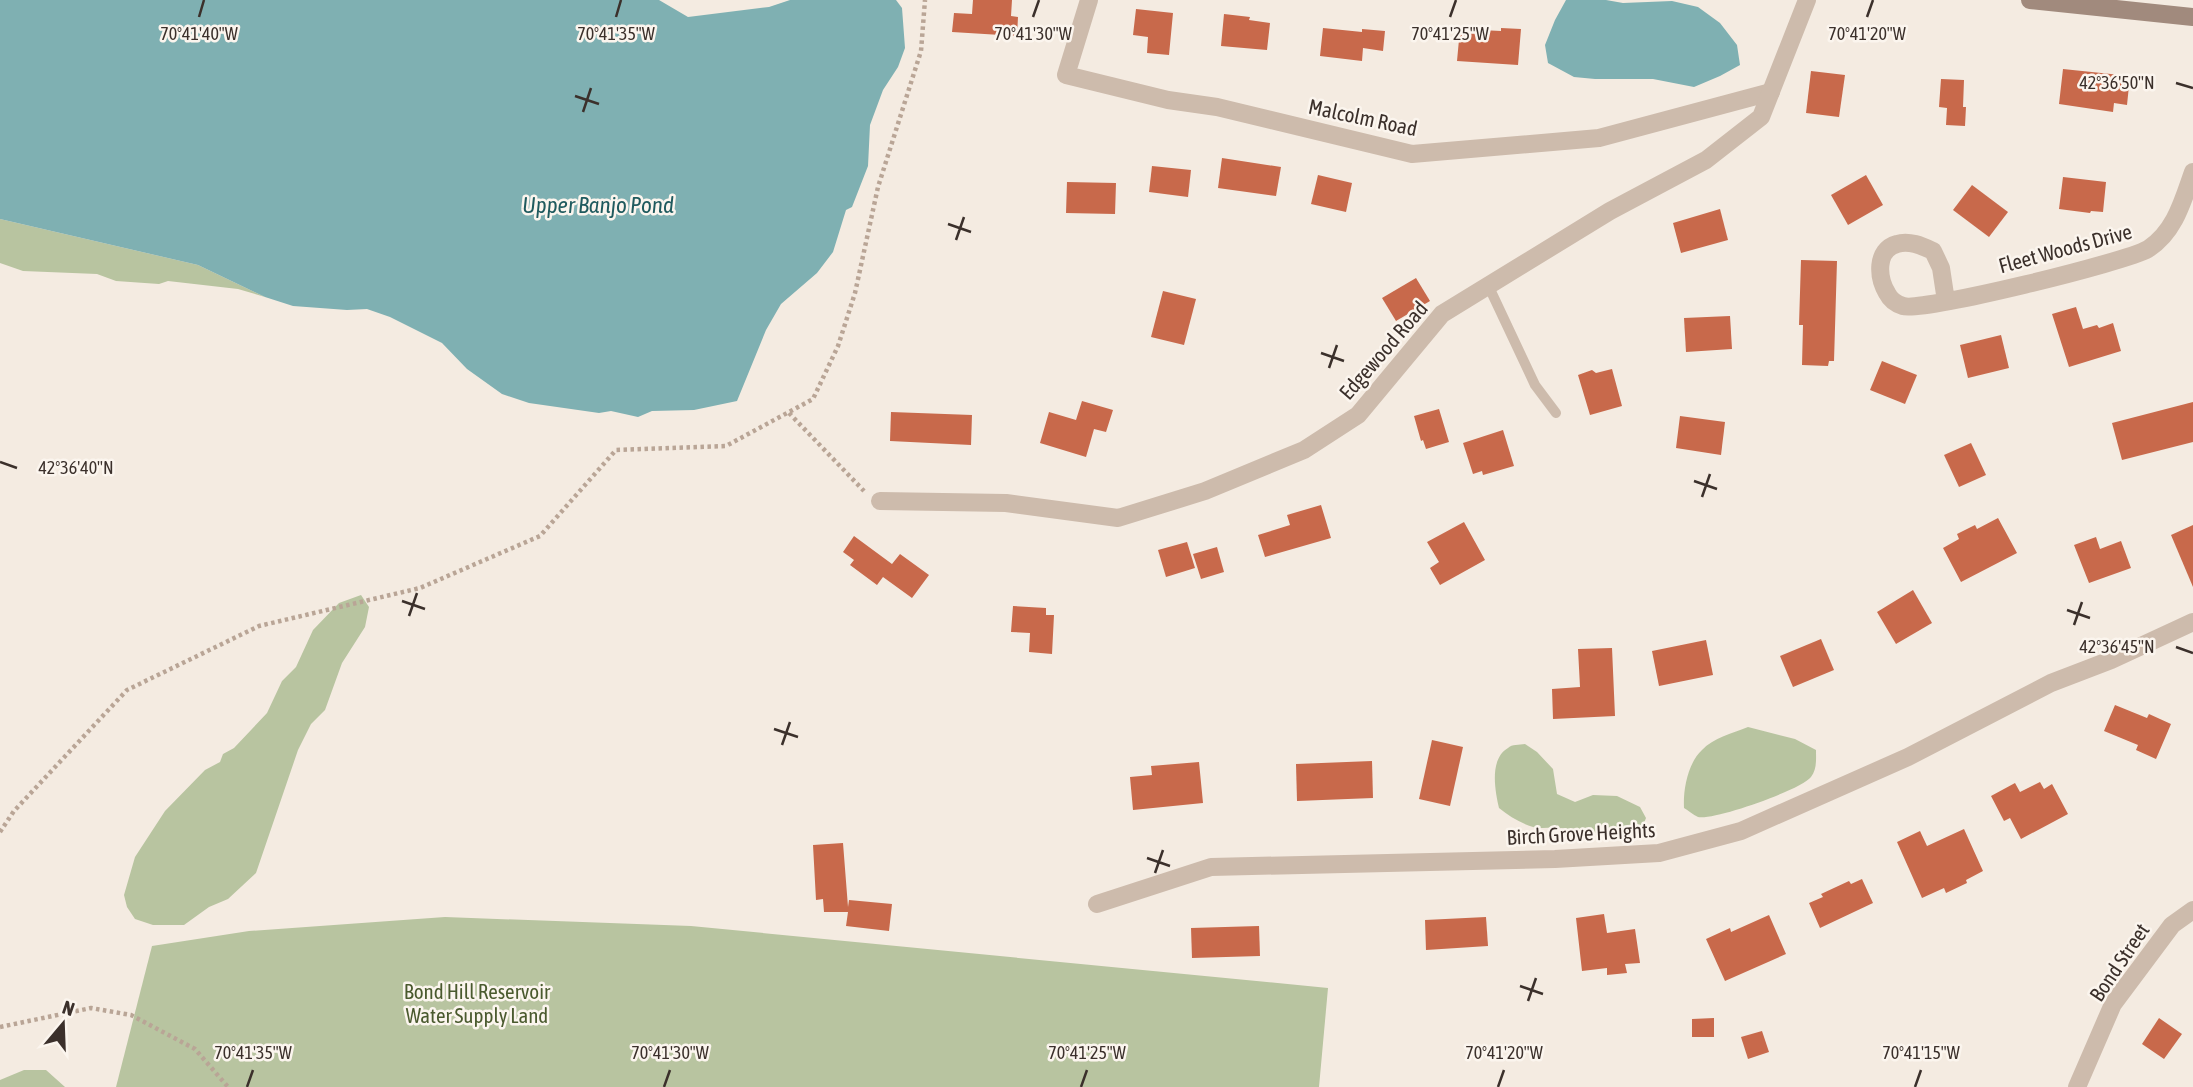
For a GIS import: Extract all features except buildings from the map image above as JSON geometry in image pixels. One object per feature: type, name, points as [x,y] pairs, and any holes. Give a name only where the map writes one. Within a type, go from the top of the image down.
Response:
[{"type":"street","name":"Malcolm Road","points":[[1089,0],[1066,75],[1168,100],[1217,107],[1412,154],[1599,138],[1771,92]]},
{"type":"street","name":"Edgewood Road","points":[[880,501],[1006,503],[1118,517],[1205,491],[1304,450],[1358,415],[1442,314],[1610,211],[1706,160],[1761,117],[1807,0]]},
{"type":"street","points":[[2030,0],[2193,17]]},
{"type":"street","name":"Fleet Woods Drive","points":[[1946,301],[2122,260],[2149,248],[2169,230],[2193,172]]},
{"type":"street","name":"Birch Grove Heights","points":[[1097,904],[1211,867],[1555,859],[1659,853],[1741,831],[1908,757],[2051,683],[2111,660],[2193,622]]},
{"type":"street","name":"Bond Street","points":[[2077,1087],[2113,1004],[2172,925],[2193,910]]},
{"type":"lane","points":[[1488,285],[1535,385],[1556,413]]},
{"type":"path","points":[[0,832],[14,811],[127,690],[259,626],[420,588],[541,536],[616,450],[726,446],[813,399],[838,346],[855,293],[878,187],[921,51],[925,0]]},
{"type":"path","points":[[789,413],[867,494],[880,501]]},
{"type":"path","points":[[0,1027],[91,1008],[131,1016],[195,1049],[228,1087]]},
{"type":"green space","points":[[0,219],[198,265],[265,297],[238,289],[168,281],[159,284],[116,281],[97,274],[23,271],[0,263]]},
{"type":"green space","points":[[361,595],[369,607],[365,627],[342,663],[325,710],[311,724],[298,750],[256,873],[228,899],[209,907],[184,925],[153,925],[135,919],[127,907],[124,895],[135,857],[165,811],[205,770],[220,762],[223,754],[234,748],[267,713],[282,681],[296,667],[313,630],[339,603]]},
{"type":"green space","points":[[1748,727],[1795,739],[1816,750],[1815,768],[1811,777],[1791,789],[1738,810],[1698,817],[1684,808],[1687,777],[1697,755],[1712,742]]},
{"type":"green space","points":[[1525,744],[1553,769],[1557,794],[1575,802],[1593,795],[1617,796],[1640,807],[1646,818],[1641,830],[1610,834],[1536,828],[1503,811],[1499,808],[1495,784],[1498,760],[1510,747]]},
{"type":"green space","name":"Bond Hill Reservoir Water Supply Land","points":[[445,917],[691,926],[1328,988],[1319,1087],[116,1087],[152,946],[249,931]]},
{"type":"green space","points":[[24,1070],[46,1070],[65,1087],[0,1087],[0,1080]]},
{"type":"water","name":"Upper Banjo Pond","points":[[0,0],[659,0],[688,17],[769,7],[790,0],[896,0],[902,8],[905,48],[898,67],[883,90],[870,125],[868,166],[852,207],[846,210],[833,252],[817,273],[781,304],[766,330],[737,401],[694,410],[652,411],[638,417],[611,411],[599,413],[529,403],[502,394],[467,369],[442,343],[390,317],[367,309],[293,306],[265,297],[198,265],[0,219]]},
{"type":"water","points":[[1566,0],[1606,0],[1623,3],[1672,1],[1698,7],[1720,23],[1737,45],[1740,65],[1694,87],[1653,79],[1574,77],[1548,63],[1545,45]]}]
